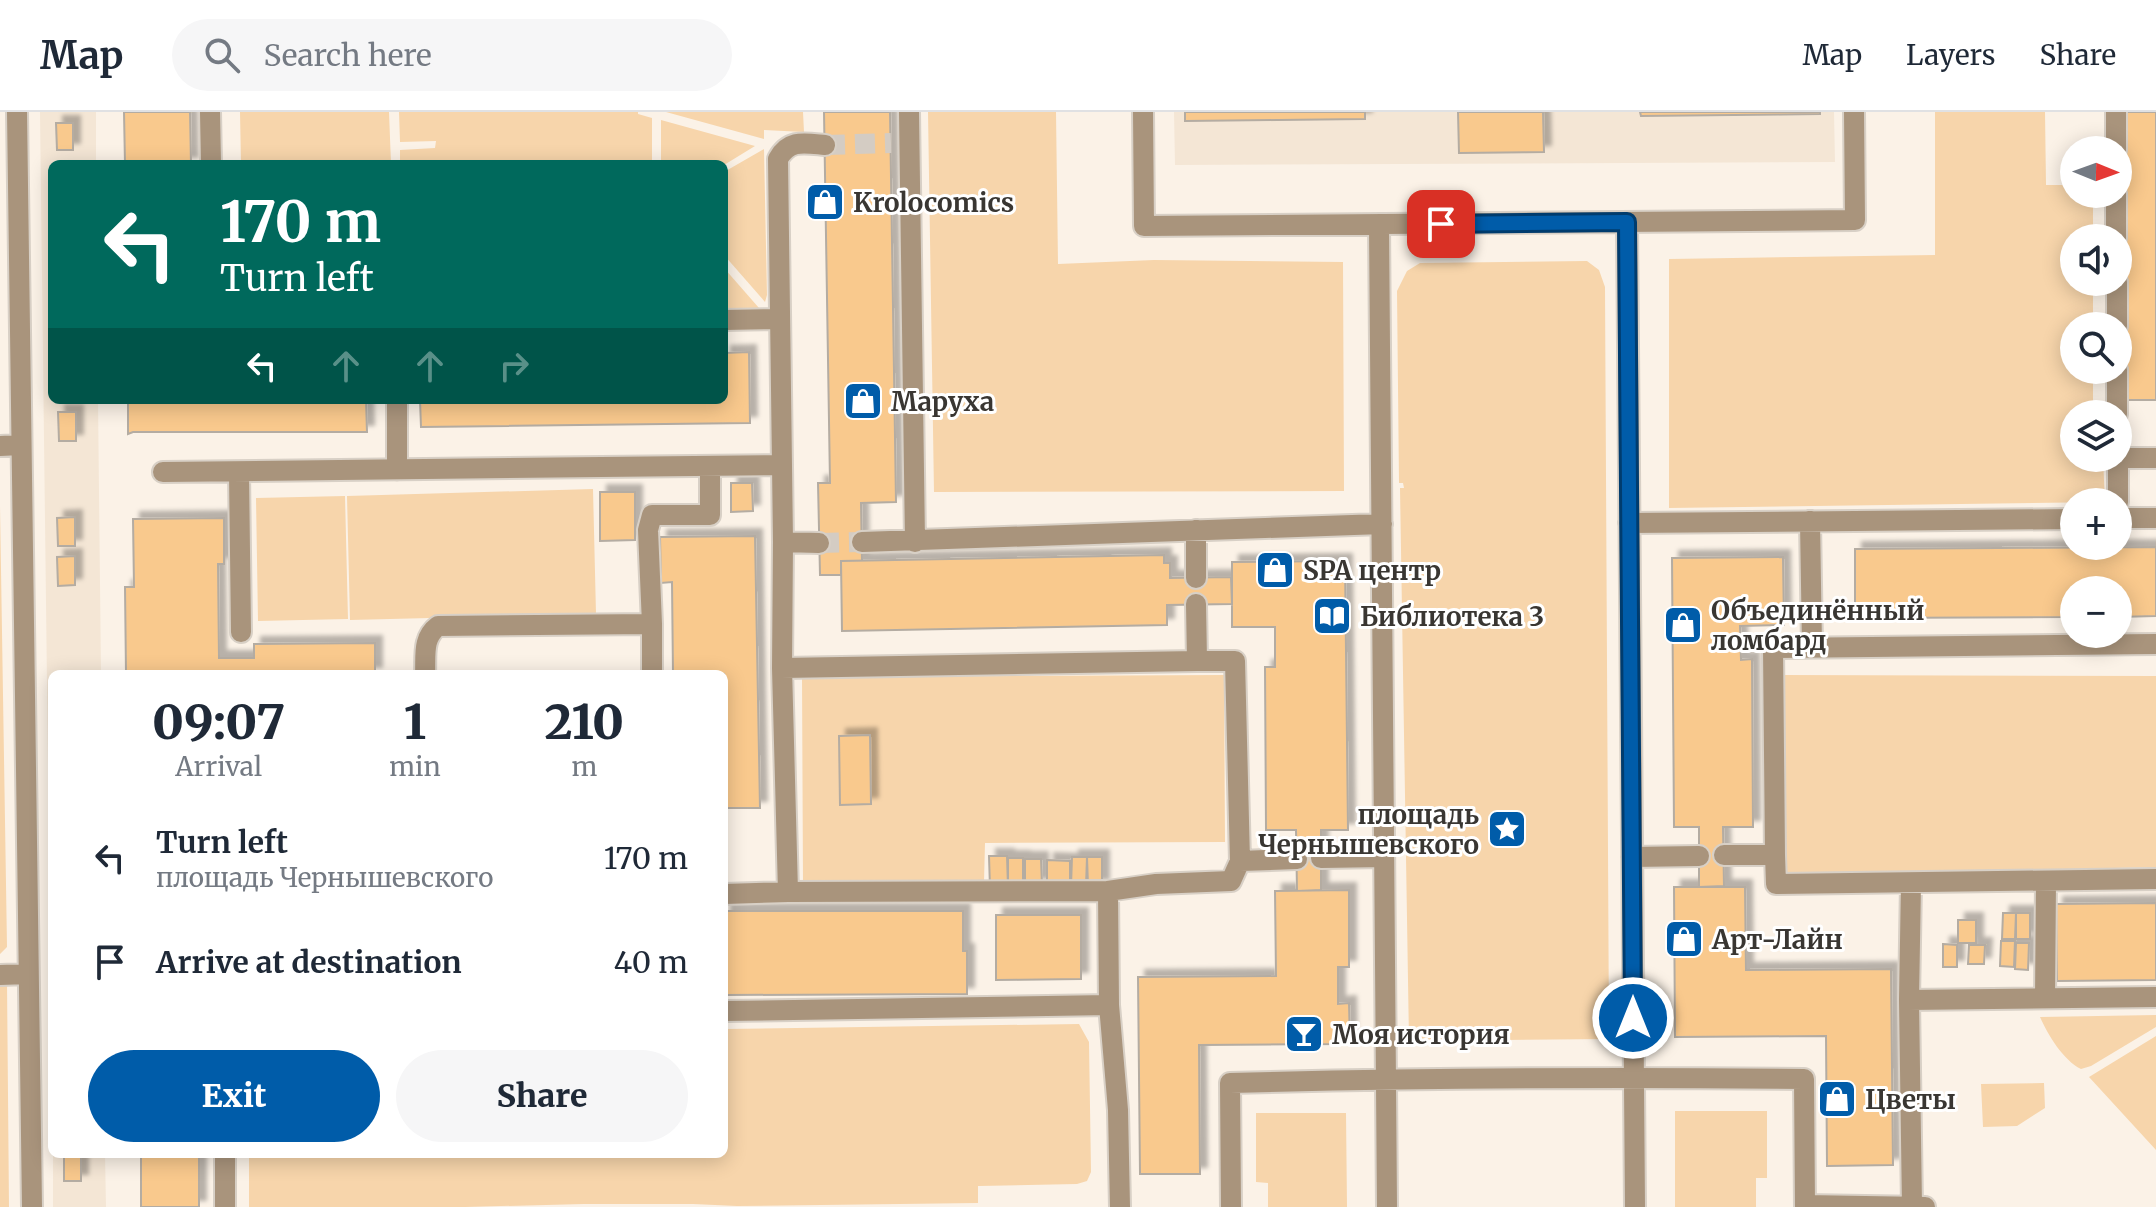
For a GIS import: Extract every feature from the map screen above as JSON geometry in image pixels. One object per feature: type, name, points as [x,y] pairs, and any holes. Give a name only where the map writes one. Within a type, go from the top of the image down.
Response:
[{"type":"street","points":[[17,112],[32,1207]]},
{"type":"street","points":[[210,112],[211,160]]},
{"type":"street","points":[[909,112],[900,143],[915,542]]},
{"type":"street","points":[[1143,112],[1144,226],[1855,220],[1854,112]]},
{"type":"street","points":[[2116,112],[2116,136]]},
{"type":"street","points":[[788,892],[782,668],[778,159],[783,149],[792,144],[825,145]]},
{"type":"street","points":[[1627,222],[1635,1207]]},
{"type":"street","points":[[1379,224],[1387,1207]]},
{"type":"street","points":[[728,320],[779,319]]},
{"type":"street","points":[[397,404],[397,470]]},
{"type":"street","points":[[0,446],[21,445]]},
{"type":"street","points":[[2132,458],[2156,458]]},
{"type":"street","points":[[163,472],[780,465]]},
{"type":"street","points":[[652,670],[648,530],[652,515],[710,515],[710,466]]},
{"type":"street","points":[[239,472],[241,632]]},
{"type":"street","points":[[2132,518],[2156,518]]},
{"type":"street","points":[[1629,523],[2060,519]]},
{"type":"street","points":[[1810,521],[1812,647]]},
{"type":"street","points":[[862,542],[1382,524]]},
{"type":"street","points":[[1196,530],[1196,578]]},
{"type":"street","points":[[783,542],[819,543]]},
{"type":"street","points":[[1196,604],[1197,661]]},
{"type":"street","points":[[425,670],[426,643],[429,633],[438,626],[652,624]]},
{"type":"street","points":[[2156,644],[1773,648],[1776,884],[2156,879]]},
{"type":"street","points":[[728,894],[1108,891],[1156,884],[1231,881],[1240,861],[1235,661],[782,668]]},
{"type":"street","points":[[1724,855],[1775,855]]},
{"type":"street","points":[[1632,857],[1699,856]]},
{"type":"street","points":[[1321,858],[1384,857]]},
{"type":"street","points":[[1240,861],[1297,859]]},
{"type":"street","points":[[2045,998],[2046,881]]},
{"type":"street","points":[[1911,883],[1912,1207]]},
{"type":"street","points":[[1108,891],[1109,1005],[1118,1110],[1120,1207]]},
{"type":"street","points":[[0,975],[28,974]]},
{"type":"street","points":[[1909,1000],[2156,997]]},
{"type":"street","points":[[728,1011],[1109,1005]]},
{"type":"street","points":[[1231,1207],[1230,1083],[1634,1077],[1804,1079],[1805,1206],[1925,1207]]},
{"type":"street","points":[[225,1158],[225,1207]]},
{"type":"shaded area","points":[[40,112],[96,112],[96,160],[48,160],[48,404],[98,404],[101,670],[48,670],[48,765]]},
{"type":"shaded area","points":[[240,112],[389,112],[391,160],[241,160]]},
{"type":"shaded area","points":[[399,112],[638,112],[652,118],[652,160],[400,160],[400,150],[435,148],[436,141],[400,142]]},
{"type":"shaded area","points":[[666,112],[803,112],[804,132],[764,130],[764,139]]},
{"type":"shaded area","points":[[928,112],[1056,112],[1058,264],[1154,260],[1343,262],[1344,491],[934,492]]},
{"type":"shaded area","points":[[1174,112],[1834,112],[1835,162],[1175,165]]},
{"type":"shaded area","points":[[1935,112],[2045,112],[2046,185],[2060,185],[2060,208],[2093,208],[2093,224],[2060,224],[2060,296],[2093,296],[2093,312],[2060,312],[2060,384],[2093,384],[2093,400],[2060,400],[2060,472],[2104,472],[2104,488],[2060,488],[2060,503],[1669,508],[1669,259],[1935,255]]},
{"type":"shaded area","points":[[661,120],[755,146],[728,163],[728,160],[661,160]]},
{"type":"shaded area","points":[[764,149],[765,302],[728,260],[728,170]]},
{"type":"shaded area","points":[[1587,261],[1599,270],[1605,287],[1609,1039],[1409,1041],[1400,488],[1404,488],[1403,483],[1399,483],[1397,291],[1407,271],[1420,263]]},
{"type":"shaded area","points":[[728,273],[759,308],[728,310]]},
{"type":"shaded area","points":[[593,489],[596,614],[350,620],[347,496]]},
{"type":"shaded area","points":[[345,496],[348,619],[258,621],[256,498]]},
{"type":"shaded area","points":[[0,506],[7,947],[0,954]]},
{"type":"shaded area","points":[[1224,675],[1225,842],[985,843],[984,882],[803,883],[802,677]]},
{"type":"shaded area","points":[[1781,675],[2156,676],[2156,867],[1784,876]]},
{"type":"shaded area","points":[[7,982],[9,1207],[0,1207],[0,983]]},
{"type":"shaded area","points":[[2156,1015],[2156,1027],[2081,1069],[2062,1053],[2040,1017]]},
{"type":"shaded area","points":[[1079,1024],[1089,1042],[1091,1172],[1087,1181],[1077,1184],[978,1186],[978,1203],[249,1207],[249,1158],[728,1158],[728,1029]]},
{"type":"shaded area","points":[[2156,1036],[2156,1150],[2089,1077]]},
{"type":"shaded area","points":[[2044,1083],[2045,1108],[2017,1126],[1983,1127],[1981,1084]]},
{"type":"shaded area","points":[[1675,1111],[1767,1111],[1767,1178],[1756,1178],[1756,1207],[1675,1207]]},
{"type":"shaded area","points":[[1256,1113],[1346,1113],[1347,1207],[1268,1207],[1268,1183],[1256,1182]]},
{"type":"shaded area","points":[[53,1158],[105,1158],[106,1207],[53,1207]]},
{"type":"building","points":[[124,112],[190,112],[191,160],[125,160]]},
{"type":"building","points":[[824,112],[890,112],[896,502],[861,503],[862,561],[841,561],[841,575],[820,575],[818,483],[830,483]]},
{"type":"building","points":[[1185,112],[1365,112],[1365,119],[1185,121]]},
{"type":"building","points":[[1458,112],[1543,112],[1544,152],[1459,153]]},
{"type":"building","points":[[1640,112],[1820,112],[1820,114],[1641,116]]},
{"type":"building","points":[[2125,112],[2156,112],[2156,400],[2126,400],[2126,384],[2132,384],[2132,312],[2126,312],[2126,296],[2132,296],[2132,224],[2125,224],[2125,208],[2132,208],[2132,136],[2125,136]]},
{"type":"building","points":[[56,123],[73,123],[73,150],[57,150]]},
{"type":"building","points":[[749,352],[750,423],[421,427],[420,404],[728,404],[728,353]]},
{"type":"building","points":[[128,404],[366,404],[367,432],[128,434]]},
{"type":"building","points":[[58,412],[76,412],[76,441],[59,441]]},
{"type":"building","points":[[731,483],[752,483],[753,511],[731,512]]},
{"type":"building","points":[[600,492],[635,492],[635,540],[600,541]]},
{"type":"building","points":[[75,517],[75,546],[58,546],[57,518]]},
{"type":"building","points":[[224,518],[224,564],[218,564],[219,658],[254,658],[254,644],[375,643],[375,670],[126,670],[125,587],[134,587],[133,519]]},
{"type":"building","points":[[755,536],[760,808],[728,808],[728,670],[673,670],[672,582],[661,583],[660,537]]},
{"type":"building","points":[[2132,547],[2156,547],[2156,616],[2132,617],[2132,576],[2060,576],[2060,617],[1855,618],[1855,549],[2060,548],[2060,560],[2132,560]]},
{"type":"building","points":[[1164,555],[1164,563],[1170,563],[1170,578],[1231,577],[1232,604],[1167,605],[1167,625],[842,631],[841,561]]},
{"type":"building","points":[[75,556],[75,585],[58,586],[57,557]]},
{"type":"building","points":[[1783,557],[1784,625],[1740,626],[1741,660],[1752,659],[1753,827],[1723,827],[1724,886],[1699,887],[1699,827],[1674,827],[1672,558]]},
{"type":"building","points":[[1345,561],[1348,830],[1321,830],[1321,890],[1297,891],[1296,830],[1266,830],[1265,667],[1275,667],[1275,627],[1232,627],[1232,562]]},
{"type":"building","points":[[870,735],[871,804],[840,805],[839,736]]},
{"type":"building","points":[[989,856],[1007,856],[1008,887],[990,888]]},
{"type":"building","points":[[1072,857],[1087,857],[1086,886],[1071,886]]},
{"type":"building","points":[[1087,857],[1102,857],[1102,886],[1088,886]]},
{"type":"building","points":[[1008,858],[1023,858],[1023,886],[1008,886]]},
{"type":"building","points":[[1025,859],[1041,859],[1042,885],[1025,885]]},
{"type":"building","points":[[1047,860],[1070,861],[1070,884],[1047,884]]},
{"type":"building","points":[[1674,887],[1745,887],[1746,970],[1891,969],[1893,1165],[1827,1166],[1826,1036],[1675,1037]]},
{"type":"building","points":[[1349,890],[1349,967],[1338,967],[1338,1004],[1349,1003],[1350,1044],[1199,1045],[1200,1174],[1140,1174],[1138,977],[1276,976],[1275,891]]},
{"type":"building","points":[[2156,903],[2156,980],[2057,981],[2056,904]]},
{"type":"building","points":[[728,911],[963,911],[967,994],[728,995]]},
{"type":"building","points":[[2003,913],[2016,913],[2015,939],[2002,939]]},
{"type":"building","points":[[2016,913],[2030,913],[2030,939],[2016,939]]},
{"type":"building","points":[[996,915],[1081,915],[1081,979],[996,980]]},
{"type":"building","points":[[1958,920],[1976,920],[1976,943],[1958,943]]},
{"type":"building","points":[[2001,941],[2015,941],[2014,967],[2000,966]]},
{"type":"building","points":[[2016,943],[2029,943],[2028,970],[2015,969]]},
{"type":"building","points":[[1943,944],[1957,945],[1957,967],[1943,967]]},
{"type":"building","points":[[1969,945],[1985,945],[1984,964],[1968,964]]},
{"type":"building","points":[[64,1158],[81,1158],[81,1181],[64,1181]]},
{"type":"building","points":[[141,1158],[199,1158],[199,1207],[141,1207]]},
{"type":"tunnel","points":[[825,145],[891,143]]},
{"type":"tunnel","points":[[819,543],[862,542]]},
{"type":"place","name":"Krolocomics","points":[[825,202]]},
{"type":"place","name":"Маруха","points":[[863,401]]},
{"type":"place","name":"SPA центр","points":[[1275,570]]},
{"type":"place","name":"Библиотека 3","points":[[1332,616]]},
{"type":"place","name":"Объединённый ломбард","points":[[1683,625]]},
{"type":"place","name":"площадь Чернышевского","points":[[1507,829]]},
{"type":"place","name":"Арт-Лайн","points":[[1684,939]]},
{"type":"place","name":"Моя история","points":[[1304,1034]]},
{"type":"place","name":"Цветы","points":[[1837,1099]]},
{"type":"route","points":[[1441,224],[1627,222],[1633,1018]]}]
